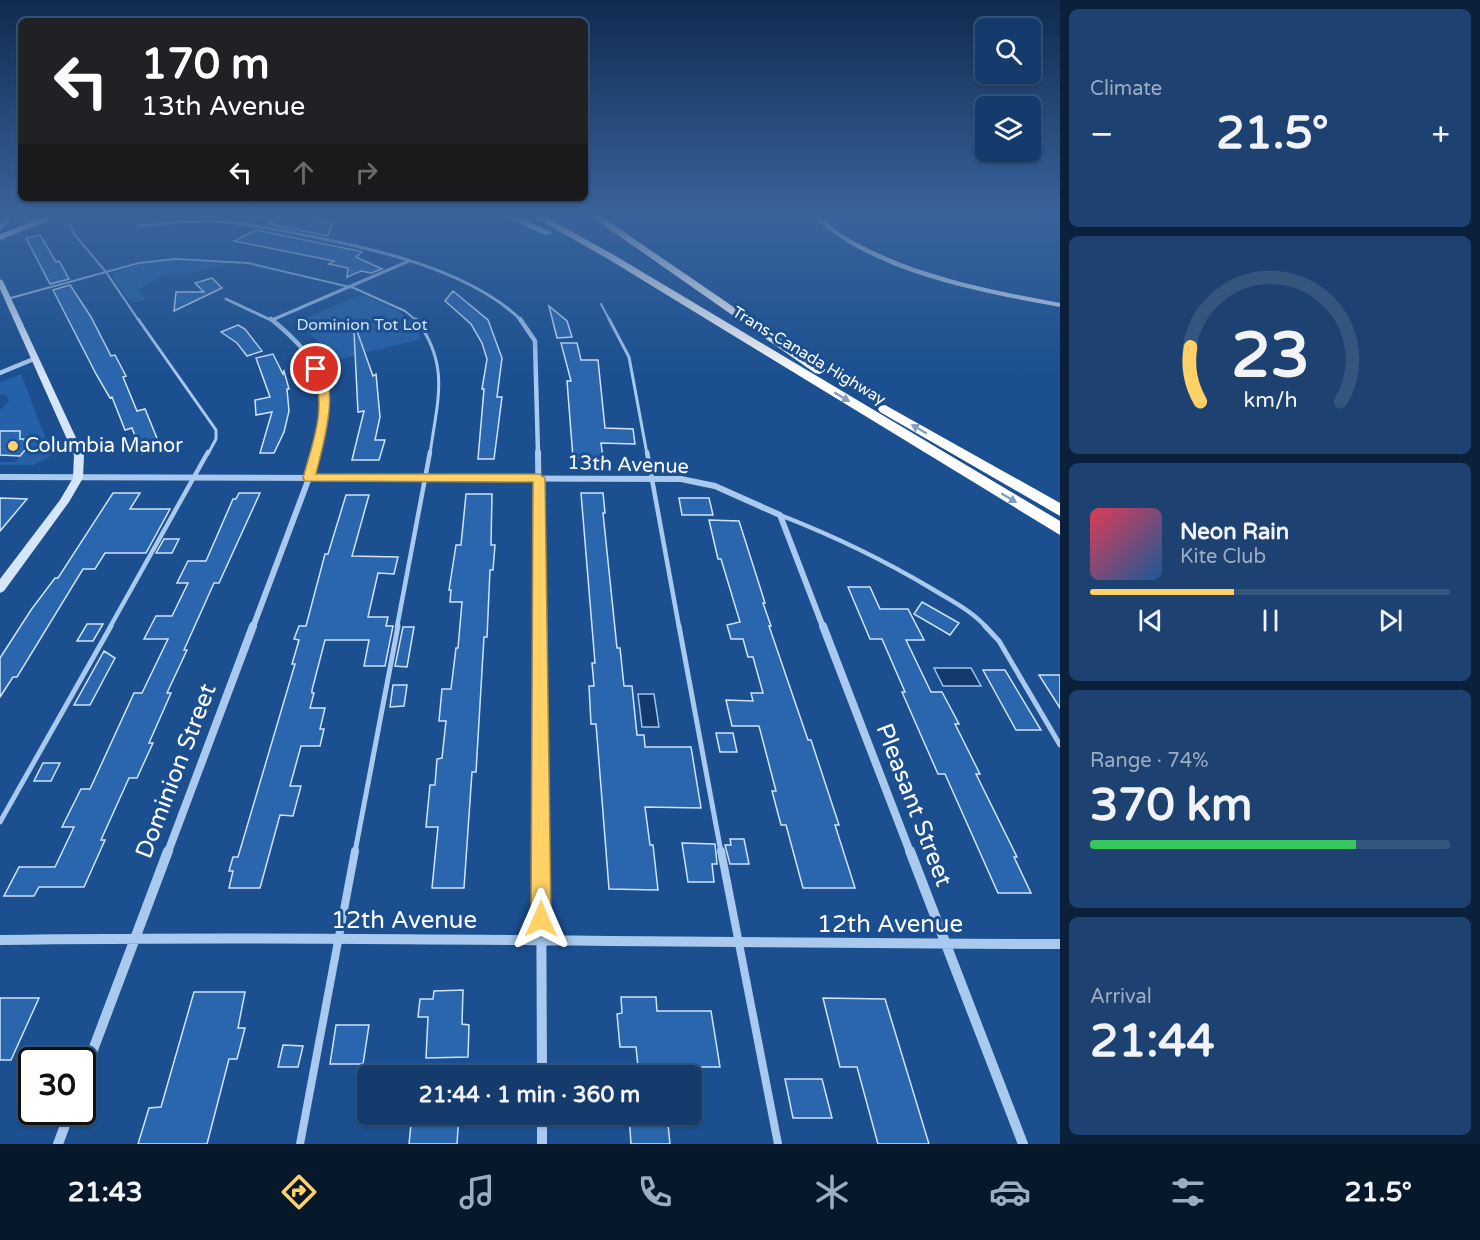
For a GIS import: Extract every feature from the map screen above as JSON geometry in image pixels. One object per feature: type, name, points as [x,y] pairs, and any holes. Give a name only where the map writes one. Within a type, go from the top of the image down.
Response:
[{"type":"highway","points":[[622,270],[720,323]]},
{"type":"highway","name":"Trans-Canada Highway","points":[[632,270],[1060,529]]},
{"type":"highway","name":"Trans-Canada Highway","points":[[651,270],[1060,510]]},
{"type":"highway","points":[[674,270],[820,370]]},
{"type":"main road","points":[[919,270],[961,284],[1060,304]]},
{"type":"main road","points":[[0,281],[79,455],[78,478],[64,502],[0,588]]},
{"type":"street","points":[[272,320],[388,270]]},
{"type":"street","points":[[436,270],[506,305],[522,321],[535,341],[539,478],[542,1065]]},
{"type":"street","name":"Dominion Street","points":[[94,1047],[309,478],[325,415],[322,382],[311,356],[272,320],[225,300]]},
{"type":"street","points":[[0,373],[36,358]]},
{"type":"street","name":"13th Avenue","points":[[0,477],[681,479],[715,486],[780,515]]},
{"type":"street","name":"Pleasant Street","points":[[780,515],[1023,1144]]},
{"type":"street","name":"12th Avenue","points":[[0,940],[136,938],[740,944],[1060,944]]},
{"type":"street","points":[[58,1144],[65,1125]]},
{"type":"street","points":[[542,1125],[542,1144]]},
{"type":"lane","points":[[7,299],[113,270]]},
{"type":"lane","points":[[280,270],[351,286],[415,318],[427,334],[435,355],[440,381],[425,478],[300,1144]]},
{"type":"lane","points":[[0,822],[216,439],[216,430],[106,272]]},
{"type":"lane","points":[[601,303],[629,357],[778,1144]]},
{"type":"lane","points":[[780,515],[841,539],[906,573],[962,606],[981,621],[999,641],[1060,745]]},
{"type":"green space","points":[[122,270],[201,270],[179,275],[163,275],[138,290],[146,300],[130,302],[111,274]]},
{"type":"green space","name":"Dominion Tot Lot","points":[[362,294],[397,310],[410,322],[421,339],[332,361],[318,341],[297,322]]},
{"type":"green space","points":[[21,374],[52,455],[34,465],[0,465],[0,462],[15,462],[26,449],[20,431],[0,431],[0,410],[9,401],[6,395],[0,394],[0,382]]},
{"type":"shaded area","points":[[934,668],[971,668],[981,686],[943,686]]},
{"type":"shaded area","points":[[638,694],[654,694],[659,727],[642,727]]},
{"type":"building","points":[[43,270],[64,270],[69,279],[50,284]]},
{"type":"building","points":[[348,270],[378,270],[371,273],[361,271],[347,277]]},
{"type":"building","points":[[212,278],[222,288],[174,311],[176,292],[204,292],[195,283]]},
{"type":"building","points":[[70,285],[91,317],[111,356],[115,355],[126,376],[123,377],[137,411],[145,409],[161,448],[142,454],[132,428],[125,430],[112,397],[110,398],[96,374],[53,290]]},
{"type":"building","points":[[453,291],[488,320],[502,358],[497,397],[502,397],[494,459],[478,459],[484,389],[482,389],[487,359],[482,343],[471,324],[445,301]]},
{"type":"building","points":[[549,306],[567,321],[572,337],[557,338]]},
{"type":"building","points":[[238,325],[245,329],[262,351],[247,356],[237,343],[221,332]]},
{"type":"building","points":[[357,331],[373,376],[376,374],[380,417],[375,440],[385,440],[379,460],[352,460],[364,411],[358,412],[354,332]]},
{"type":"building","points":[[561,343],[577,343],[581,360],[598,360],[605,428],[633,429],[635,444],[601,443],[603,458],[573,458],[567,381],[571,381]]},
{"type":"building","points":[[273,354],[283,374],[284,371],[289,389],[287,389],[289,411],[284,432],[274,453],[260,453],[272,412],[256,415],[255,400],[270,397],[256,358]]},
{"type":"building","name":"Columbia Manor","points":[[0,431],[20,431],[20,439],[24,439],[26,449],[20,456],[0,455]]},
{"type":"building","points":[[113,493],[140,493],[130,509],[170,509],[146,553],[105,553],[95,569],[83,569],[17,677],[13,677],[0,697],[0,658],[31,610],[55,578],[58,578]]},
{"type":"building","points":[[239,493],[260,493],[219,583],[214,583],[184,650],[187,650],[167,693],[171,693],[149,743],[153,743],[137,778],[129,778],[101,840],[105,840],[84,887],[39,887],[34,896],[4,896],[19,867],[55,867],[74,827],[62,827],[81,789],[90,789],[134,693],[142,693],[168,639],[144,639],[156,616],[172,616],[188,583],[177,583],[188,561],[206,561],[233,499],[236,499]]},
{"type":"building","points":[[581,493],[603,493],[617,648],[620,648],[624,686],[632,686],[637,735],[644,735],[645,747],[691,747],[701,808],[645,807],[650,845],[653,845],[658,890],[609,889],[596,724],[591,724],[589,686],[594,686],[592,663],[595,663]]},
{"type":"building","points":[[466,494],[492,494],[491,545],[495,545],[493,570],[490,570],[487,637],[484,637],[476,772],[472,772],[464,888],[432,888],[438,827],[426,827],[430,785],[435,785],[437,759],[442,758],[446,721],[439,721],[442,689],[451,689],[456,648],[458,648],[462,602],[450,602],[451,590],[449,590],[456,545],[461,545]]},
{"type":"building","points":[[346,495],[369,495],[352,556],[398,557],[394,574],[378,573],[368,617],[388,617],[386,626],[393,626],[385,666],[364,666],[369,640],[325,640],[312,690],[314,693],[310,708],[325,708],[320,729],[324,729],[320,746],[301,746],[290,786],[301,786],[293,816],[280,815],[260,888],[229,888],[233,871],[229,871],[233,857],[238,857],[295,664],[292,664],[299,640],[294,639],[299,626],[306,626],[325,554],[328,554]]},
{"type":"building","points":[[0,498],[27,499],[0,531]]},
{"type":"building","points":[[679,498],[709,498],[713,515],[682,515]]},
{"type":"building","points":[[709,520],[739,521],[765,603],[763,603],[771,626],[769,626],[839,825],[835,825],[855,888],[803,888],[786,825],[781,825],[772,791],[776,791],[759,726],[732,726],[726,700],[753,701],[751,693],[763,693],[753,657],[748,657],[743,639],[731,639],[727,625],[740,622],[721,559],[718,559]]},
{"type":"building","points":[[164,539],[179,539],[172,553],[156,553]]},
{"type":"building","points":[[848,587],[870,587],[880,609],[908,609],[924,640],[906,640],[931,692],[942,692],[959,724],[955,724],[980,774],[976,774],[1017,857],[1014,857],[1031,893],[998,893],[945,774],[938,774],[902,692],[905,692],[882,639],[870,639]]},
{"type":"building","points":[[922,602],[959,623],[950,635],[914,614]]},
{"type":"building","points":[[87,624],[103,624],[93,641],[77,641]]},
{"type":"building","points":[[403,627],[414,627],[407,667],[395,666]]},
{"type":"building","points":[[104,651],[115,658],[90,705],[74,705]]},
{"type":"building","points":[[983,670],[1005,670],[1041,730],[1016,730]]},
{"type":"building","points":[[1039,675],[1060,675],[1060,708]]},
{"type":"building","points":[[393,685],[407,685],[404,706],[390,707]]},
{"type":"building","points":[[716,733],[733,733],[737,752],[720,752]]},
{"type":"building","points":[[43,763],[60,763],[51,781],[34,781]]},
{"type":"building","points":[[730,839],[744,839],[749,864],[730,864],[725,845],[731,845]]},
{"type":"building","points":[[682,843],[715,844],[717,864],[712,864],[714,882],[688,882]]},
{"type":"building","points":[[463,990],[462,1024],[469,1025],[468,1057],[426,1058],[428,1017],[418,1017],[420,999],[433,999],[434,991]]},
{"type":"building","points":[[194,992],[245,992],[238,1028],[245,1028],[237,1059],[229,1059],[207,1144],[138,1144],[149,1108],[161,1107]]},
{"type":"building","points":[[621,997],[656,997],[657,1011],[711,1011],[720,1067],[638,1065],[636,1047],[620,1047],[617,1014],[622,1013]]},
{"type":"building","points":[[0,998],[39,998],[11,1060],[0,1060]]},
{"type":"building","points":[[823,998],[885,999],[929,1144],[878,1144],[857,1067],[840,1067]]},
{"type":"building","points":[[336,1025],[369,1025],[363,1064],[330,1064]]},
{"type":"building","points":[[283,1045],[303,1046],[298,1067],[278,1067]]},
{"type":"building","points":[[785,1079],[822,1079],[832,1118],[793,1118]]},
{"type":"building","points":[[411,1125],[458,1125],[457,1144],[409,1144]]},
{"type":"building","points":[[630,1125],[668,1125],[670,1144],[631,1144]]},
{"type":"place","name":"Columbia Manor","points":[[13,446]]},
{"type":"route","points":[[316,369],[322,382],[325,415],[309,478],[539,478],[541,919]]}]
